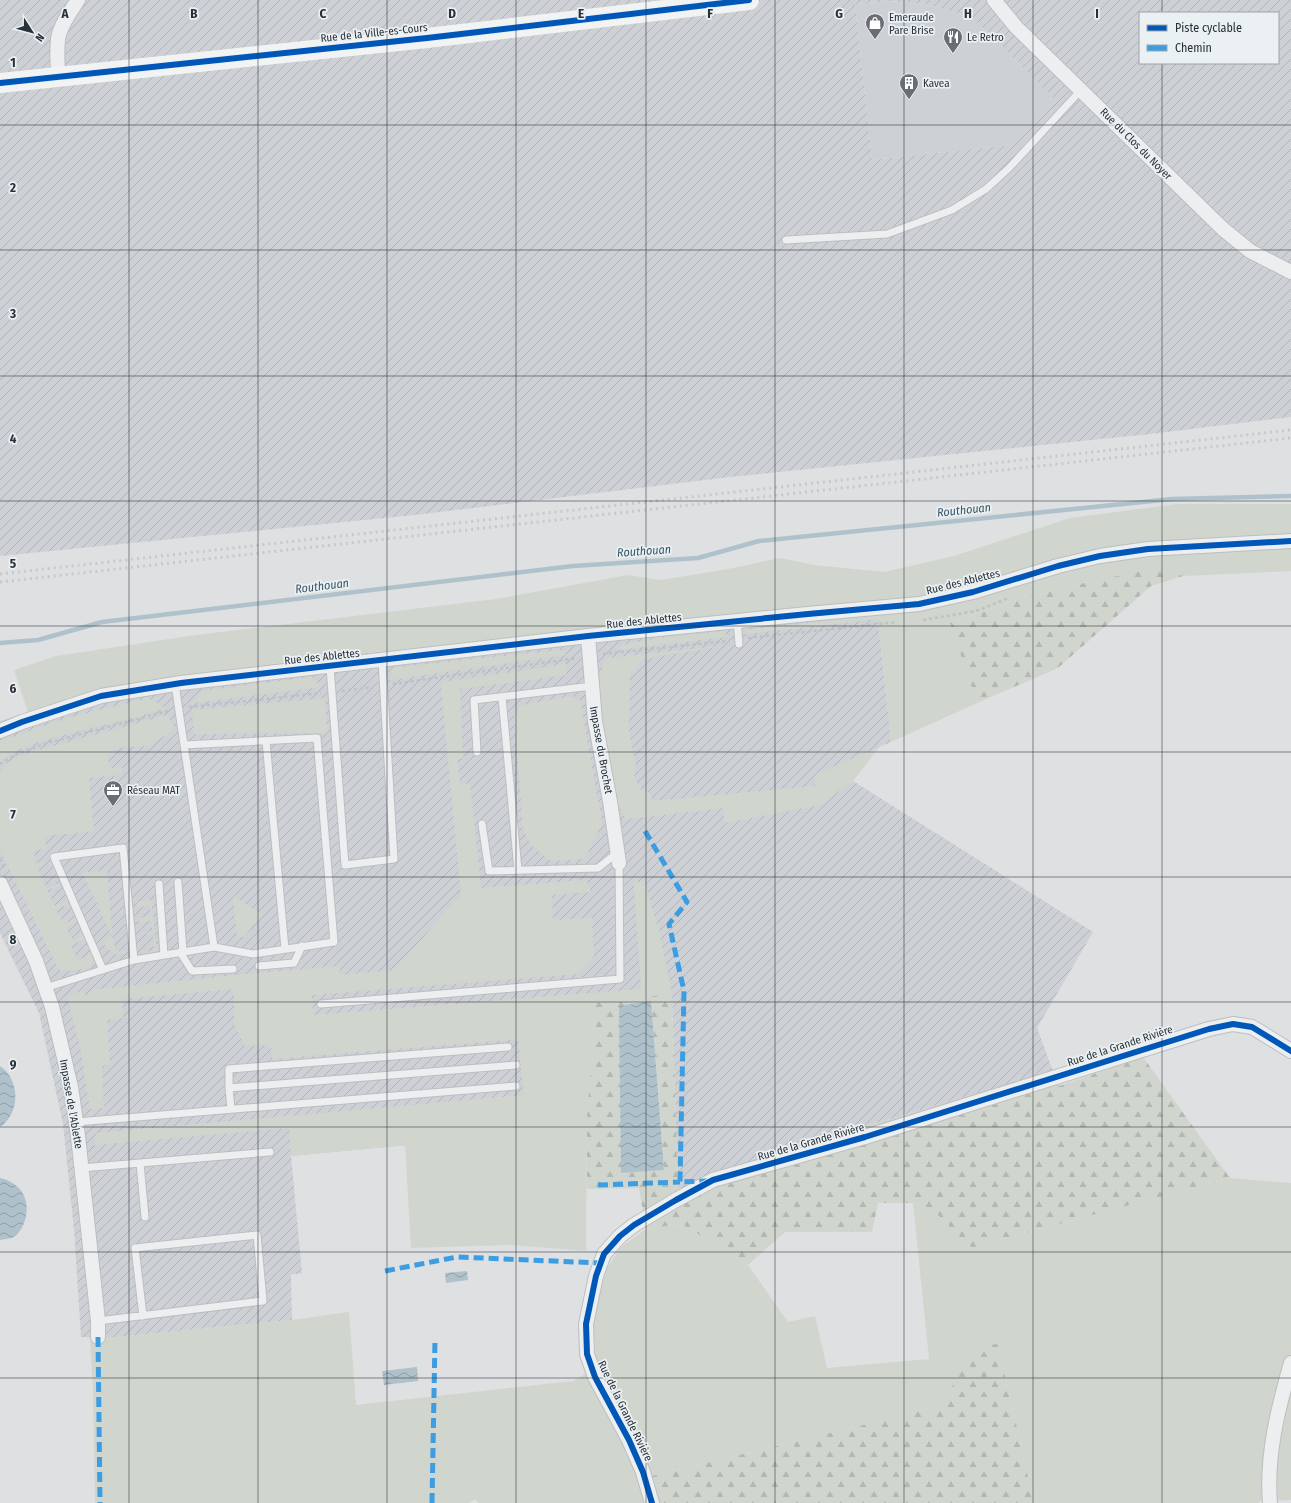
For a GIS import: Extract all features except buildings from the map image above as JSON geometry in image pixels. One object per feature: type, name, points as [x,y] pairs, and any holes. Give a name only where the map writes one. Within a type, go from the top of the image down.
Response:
[{"type":"street","points":[[59,77],[58,38],[78,0]]},
{"type":"street","name":"Rue de la Ville-es-Cours","points":[[0,83],[427,38],[716,2],[749,0]]},
{"type":"street","name":"Rue du Clos du Noyer","points":[[994,0],[1016,27],[1222,229],[1250,251],[1291,272]]},
{"type":"street","name":"Rue des Ablettes","points":[[0,732],[22,722],[101,696],[175,684],[588,636],[918,604],[973,592],[1065,564],[1100,556],[1148,549],[1291,541]]},
{"type":"street","name":"Impasse du Brochet","points":[[588,636],[595,721],[610,801],[618,858]]},
{"type":"street","name":"Impasse de l'Ablette","points":[[0,883],[36,962],[52,1007],[71,1087],[98,1321],[98,1337]]},
{"type":"street","name":"Rue de la Grande Rivière","points":[[652,1503],[644,1472],[629,1440],[595,1377],[587,1354],[586,1324],[600,1263],[604,1254],[620,1236],[634,1225],[713,1180],[865,1137],[1209,1029],[1233,1024],[1252,1027],[1291,1051]]},
{"type":"street","points":[[1270,1503],[1271,1450],[1277,1413],[1291,1363]]},
{"type":"lane","points":[[786,240],[886,234],[952,210],[986,189],[1081,90]]},
{"type":"lane","points":[[737,621],[739,642]]},
{"type":"lane","points":[[330,667],[345,865],[394,859],[382,661]]},
{"type":"lane","points":[[175,684],[214,947]]},
{"type":"lane","points":[[477,752],[474,700],[592,686]]},
{"type":"lane","points":[[502,697],[518,870]]},
{"type":"lane","points":[[45,988],[134,960],[181,952],[214,947],[253,954],[334,942],[317,738],[184,746]]},
{"type":"lane","points":[[266,741],[285,949]]},
{"type":"lane","points":[[321,1004],[620,979],[618,858],[598,868],[489,871],[482,824]]},
{"type":"lane","points":[[103,970],[54,857],[123,848],[134,960]]},
{"type":"lane","points":[[178,882],[181,952],[192,971],[233,969]]},
{"type":"lane","points":[[159,884],[164,955]]},
{"type":"lane","points":[[259,966],[294,963],[302,946]]},
{"type":"lane","points":[[231,1109],[229,1069],[508,1047]]},
{"type":"lane","points":[[229,1088],[516,1065]]},
{"type":"lane","points":[[76,1122],[516,1086]]},
{"type":"lane","points":[[81,1168],[270,1152]]},
{"type":"lane","points":[[140,1163],[145,1217]]},
{"type":"lane","points":[[98,1321],[143,1316],[263,1302],[257,1235],[136,1248],[143,1316]]},
{"type":"path","points":[[921,620],[976,611],[1013,596]]},
{"type":"path","points":[[0,764],[17,754],[47,743],[179,708],[384,686],[590,656],[739,642],[897,622]]},
{"type":"shaded area","points":[[0,0],[1291,0],[1291,417],[1150,434],[730,477],[415,515],[0,556]],"holes":[[[888,1],[925,4],[964,16],[981,26],[1055,99],[1011,145],[872,160],[855,4]]]},
{"type":"shaded area","points":[[888,1],[925,4],[964,16],[981,26],[990,34],[1056,99],[1011,145],[872,160],[855,4]]},
{"type":"shaded area","points":[[878,601],[879,629],[891,742],[879,747],[853,781],[1093,932],[1037,1028],[1053,1071],[853,1130],[746,1164],[678,1191],[672,994],[595,1003],[587,1119],[484,1138],[291,1156],[302,1273],[291,1275],[292,1320],[106,1338],[81,1337],[74,1230],[63,1124],[39,1013],[0,933],[0,721],[124,685],[310,659],[761,611]]},
{"type":"green space","points":[[1177,504],[1291,504],[1291,571],[1183,576],[1161,568],[1084,583],[1020,599],[950,623],[977,703],[891,742],[878,619],[746,634],[746,630],[878,615],[878,601],[761,611],[310,659],[124,685],[28,712],[14,670],[56,656],[196,635],[496,599],[628,575],[661,580],[728,569],[780,558],[814,565],[884,572],[954,556],[1070,518]]},
{"type":"green space","points":[[1161,567],[1183,576],[1151,586],[1058,668],[977,703],[950,623],[1020,599],[1084,583]]},
{"type":"green space","points":[[725,631],[726,637],[618,650],[621,645],[666,637]]},
{"type":"green space","points":[[729,645],[643,659],[630,675],[629,731],[636,767],[634,777],[640,789],[650,793],[652,801],[815,786],[816,774],[879,747],[853,781],[820,805],[725,823],[723,808],[628,819],[623,815],[608,774],[597,678],[607,658]]},
{"type":"green space","points":[[559,650],[566,655],[390,680],[393,668]]},
{"type":"green space","points":[[567,664],[566,675],[460,689],[463,758],[457,759],[460,784],[470,783],[481,888],[585,880],[590,887],[590,892],[552,895],[553,920],[592,918],[594,956],[579,974],[312,995],[313,1015],[641,989],[634,883],[644,881],[659,931],[672,994],[595,1003],[587,1120],[586,1251],[510,1245],[411,1248],[405,1145],[291,1156],[289,1128],[94,1145],[96,1133],[524,1095],[518,1039],[272,1059],[271,1045],[245,1046],[234,1024],[234,989],[122,999],[123,1018],[107,1020],[110,1064],[102,1066],[104,1108],[90,1109],[80,1046],[67,996],[81,991],[87,996],[93,990],[234,975],[339,966],[340,975],[394,970],[461,895],[441,686],[443,682]]},
{"type":"green space","points":[[312,677],[321,687],[193,703],[201,691]]},
{"type":"green space","points":[[572,696],[580,700],[602,823],[585,859],[551,861],[530,844],[523,829],[514,714],[522,705]]},
{"type":"green space","points":[[148,698],[165,708],[133,718],[42,741],[24,747],[10,754],[0,762],[0,741],[67,718]]},
{"type":"green space","points":[[325,698],[327,733],[194,734],[192,710]]},
{"type":"green space","points":[[167,715],[175,729],[149,746],[114,748],[114,755],[108,755],[109,768],[122,767],[121,775],[89,778],[94,831],[45,836],[46,849],[34,850],[35,863],[47,862],[37,868],[47,889],[58,883],[59,885],[47,891],[55,906],[67,900],[68,904],[56,910],[64,924],[76,918],[77,921],[66,927],[73,941],[84,935],[85,939],[71,945],[78,960],[92,954],[93,961],[89,968],[68,971],[59,970],[0,850],[0,770],[5,764],[24,754]]},
{"type":"green space","points":[[107,871],[112,936],[82,872]]},
{"type":"green space","points":[[233,896],[262,915],[244,937],[237,937]]},
{"type":"green space","points":[[151,900],[157,952],[142,954],[142,952],[154,951],[153,933],[140,934],[152,932],[152,921],[139,922],[138,918],[151,916],[150,906],[137,907],[137,902]]},
{"type":"green space","points":[[112,936],[116,951],[125,951],[126,953],[114,954],[102,942]]},
{"type":"green space","points":[[672,994],[678,1191],[746,1164],[853,1130],[1053,1071],[1059,1086],[1143,1057],[1230,1178],[971,1248],[935,1212],[913,1203],[878,1203],[872,1232],[785,1232],[748,1265],[682,1224],[646,1229],[639,1188],[587,1189],[587,1119],[595,1003]],"holes":[[[651,1001],[664,1170],[622,1173]]]},
{"type":"green space","points":[[1230,1178],[1291,1183],[1291,1500],[1259,1501],[1259,1503],[1034,1503],[998,1344],[950,1390],[938,1407],[652,1476],[659,1503],[479,1503],[475,1499],[469,1503],[95,1503],[93,1389],[90,1338],[106,1338],[292,1320],[349,1312],[356,1405],[573,1381],[597,1367],[593,1329],[604,1273],[621,1247],[646,1229],[682,1224],[748,1265],[788,1322],[815,1316],[827,1368],[929,1359],[913,1203],[935,1212],[971,1248]]},
{"type":"green space","points":[[998,1344],[1034,1503],[659,1503],[652,1476],[938,1407],[976,1346]]},
{"type":"water","points":[[651,1001],[664,1170],[621,1173],[619,1006]]},
{"type":"water","points":[[0,1066],[7,1072],[11,1079],[14,1087],[15,1105],[7,1121],[0,1127]]},
{"type":"water","points":[[0,1178],[14,1184],[23,1193],[27,1205],[27,1212],[22,1228],[19,1232],[12,1238],[0,1240]]},
{"type":"water","points":[[467,1271],[468,1280],[446,1283],[445,1273]]},
{"type":"water","points":[[417,1367],[418,1381],[384,1385],[382,1371]]},
{"type":"waterway","name":"Routhouan","points":[[0,643],[38,640],[102,622],[573,566],[698,558],[759,541],[1172,499],[1291,496]]},
{"type":"railway","points":[[0,574],[1291,430]]},
{"type":"railway","points":[[0,582],[1291,438]]},
{"type":"marked path","points":[[645,831],[687,902],[669,924],[684,991],[680,1182],[707,1181]]},
{"type":"marked path","points":[[598,1185],[680,1182]]},
{"type":"marked path","points":[[385,1271],[457,1257],[600,1263]]},
{"type":"marked path","points":[[98,1337],[100,1503]]},
{"type":"marked path","points":[[432,1503],[435,1339]]},
{"type":"cycle path","points":[[0,83],[427,38],[749,0]]},
{"type":"cycle path","points":[[0,731],[22,722],[101,696],[181,683],[588,636],[919,604],[973,592],[1058,566],[1100,556],[1148,549],[1291,541]]},
{"type":"cycle path","points":[[652,1503],[643,1472],[629,1440],[595,1377],[587,1354],[586,1324],[596,1276],[604,1254],[620,1236],[634,1225],[713,1180],[865,1137],[1209,1029],[1233,1024],[1252,1027],[1291,1051]]},
{"type":"place","name":"Emeraude Pare Brise","points":[[875,40]]},
{"type":"place","name":"Le Retro","points":[[953,54]]},
{"type":"place","name":"Kavea","points":[[909,100]]},
{"type":"place","name":"Réseau MAT","points":[[113,807]]}]
